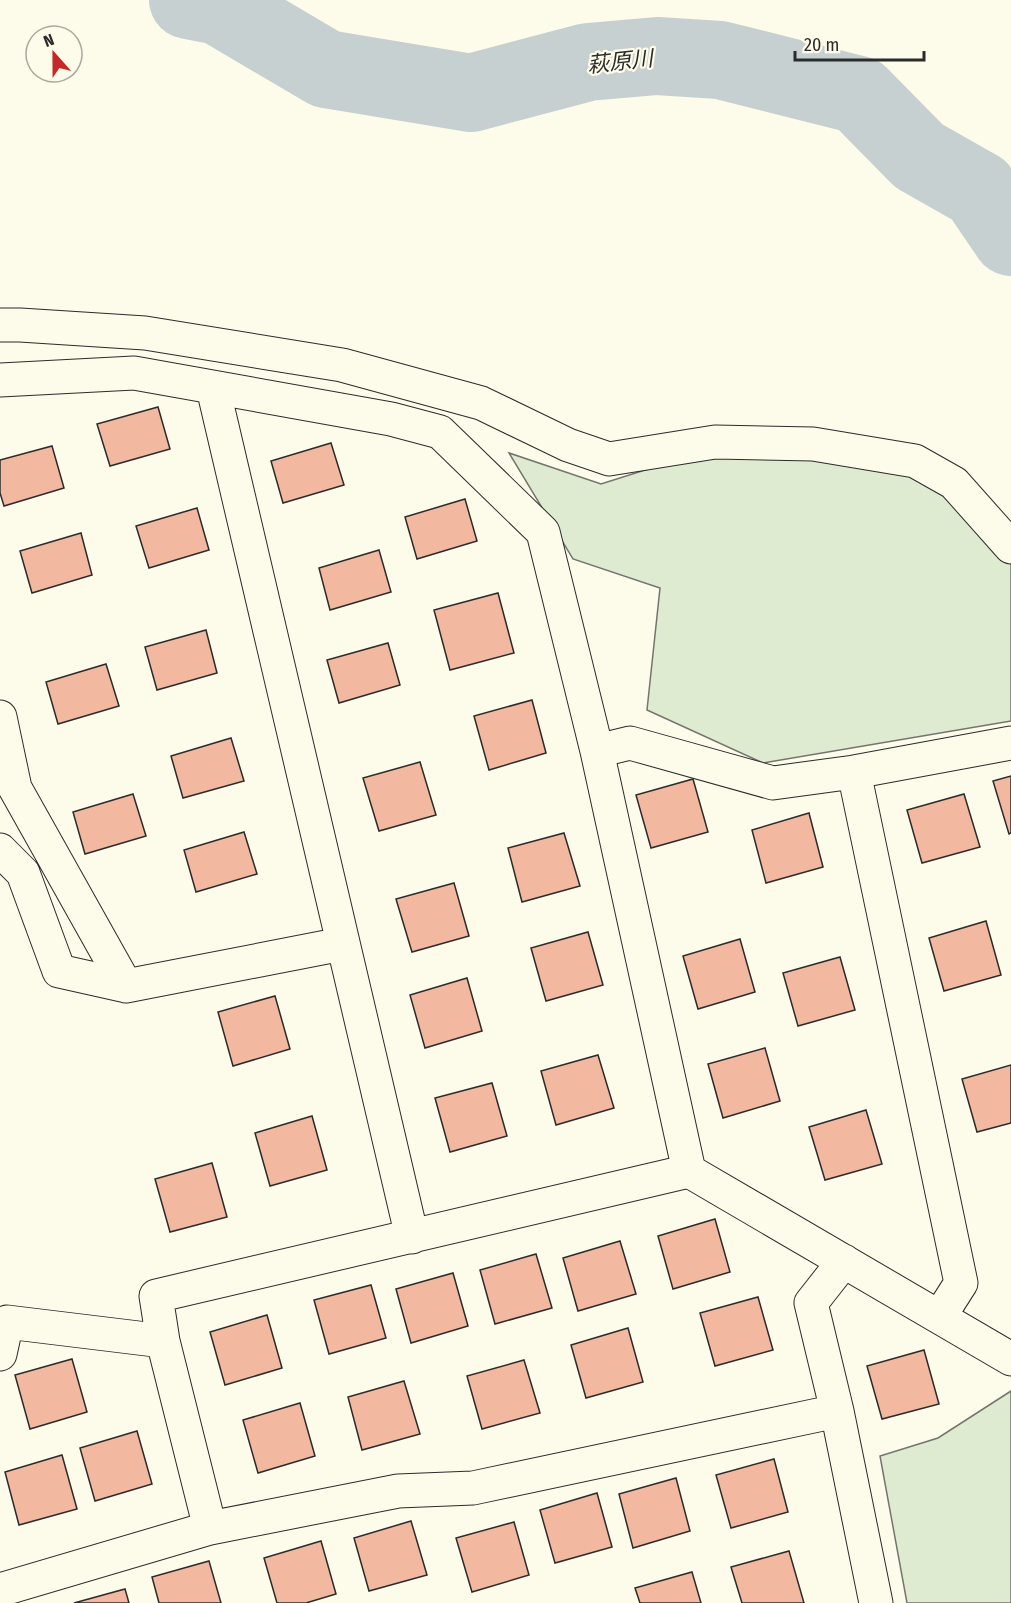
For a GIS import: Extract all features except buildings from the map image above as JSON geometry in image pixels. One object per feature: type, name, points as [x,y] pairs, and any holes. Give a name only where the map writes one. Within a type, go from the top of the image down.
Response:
[{"type":"street","points":[[0,325],[145,333],[342,365],[481,404],[568,445],[609,459],[715,442],[813,444],[915,461],[954,483],[1011,547]]},
{"type":"street","points":[[0,380],[134,373],[391,419],[440,432],[543,532],[597,751],[689,1171]]},
{"type":"street","points":[[213,388],[412,1237]]},
{"type":"street","points":[[0,717],[15,788],[126,986]]},
{"type":"street","points":[[597,751],[630,743],[772,783],[854,772],[1011,743]]},
{"type":"street","points":[[854,772],[961,1283],[940,1316]]},
{"type":"street","points":[[0,850],[23,873],[58,971],[126,986],[342,944]]},
{"type":"street","points":[[210,1528],[163,1341],[156,1296],[689,1171],[1011,1359]]},
{"type":"street","points":[[844,1261],[811,1303],[837,1412],[876,1603]]},
{"type":"street","points":[[0,1354],[4,1322],[163,1341]]},
{"type":"street","points":[[0,1590],[210,1528],[398,1491],[472,1488],[837,1412]]},
{"type":"green space","points":[[702,452],[806,453],[903,468],[951,494],[1011,557],[1011,721],[763,763],[647,710],[660,588],[573,559],[509,453],[601,484]]},
{"type":"green space","points":[[1011,1391],[1011,1603],[907,1603],[880,1456],[938,1438]]},
{"type":"waterway","name":"萩原川","points":[[188,0],[219,6],[326,69],[471,93],[588,62],[657,56],[720,60],[859,95],[919,156],[979,190],[1011,237]]}]
